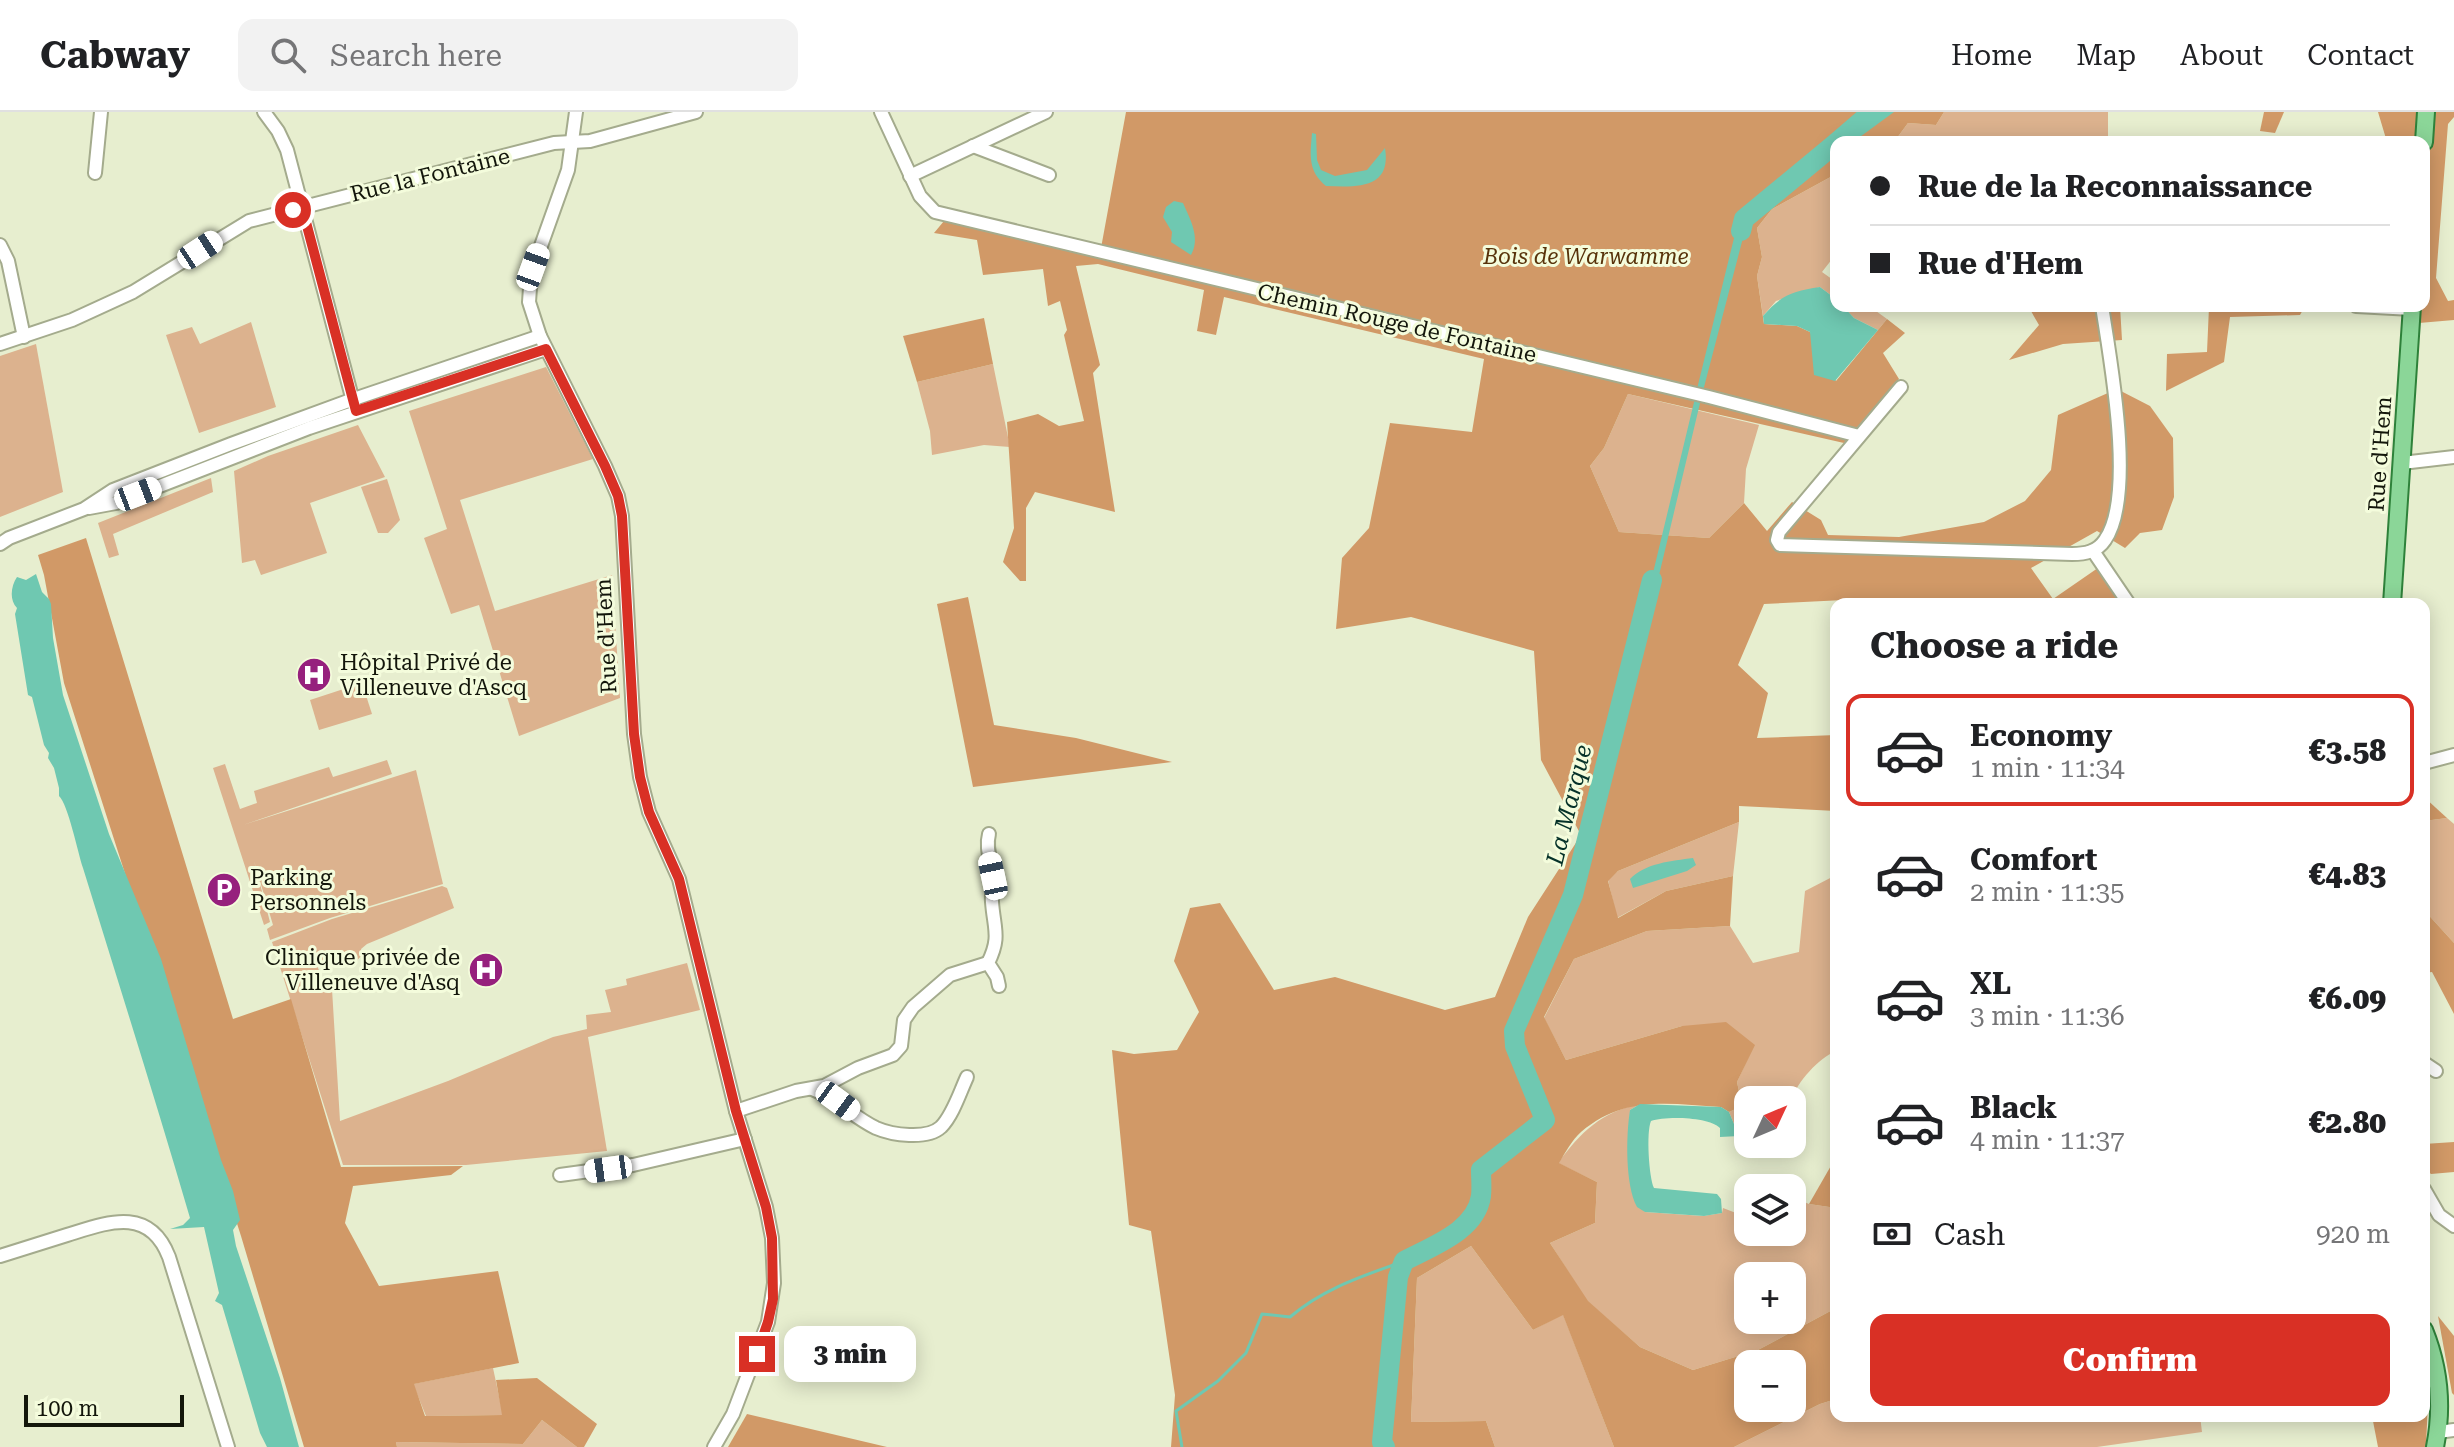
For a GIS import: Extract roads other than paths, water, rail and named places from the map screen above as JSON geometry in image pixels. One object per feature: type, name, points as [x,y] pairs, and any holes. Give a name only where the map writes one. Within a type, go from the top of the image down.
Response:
[{"type":"main road","points":[[2424,136],[2426,112]]},
{"type":"main road","name":"Rue d'Hem","points":[[2392,598],[2412,312]]},
{"type":"main road","points":[[2430,1347],[2438,1385],[2442,1437]]},
{"type":"street","points":[[95,173],[101,112]]},
{"type":"street","points":[[264,112],[283,140],[354,406]]},
{"type":"street","name":"Rue d'Hem","points":[[576,112],[566,178],[529,281],[530,309],[546,349],[618,496],[622,516],[634,734],[640,777],[649,812],[679,879],[736,1111],[766,1207],[772,1238],[773,1299],[768,1322],[733,1414],[714,1447]]},
{"type":"street","name":"Rue la Fontaine","points":[[0,344],[72,320],[133,292],[243,223],[554,143],[590,141],[696,112]]},
{"type":"street","points":[[881,112],[910,176],[1046,112]]},
{"type":"street","points":[[973,146],[1049,175]]},
{"type":"street","name":"Chemin Rouge de Fontaine","points":[[910,176],[924,201],[935,212],[1709,397],[1859,436]]},
{"type":"street","points":[[0,245],[8,261],[24,337]]},
{"type":"street","points":[[1901,387],[1779,532],[1777,540],[1780,545],[2072,554],[2093,551],[2104,542],[2110,530],[2121,474],[2103,312]]},
{"type":"street","points":[[3,540],[84,509],[116,503],[354,406],[540,336]]},
{"type":"street","points":[[354,406],[546,349]]},
{"type":"street","points":[[2402,463],[2454,457]]},
{"type":"street","points":[[2093,551],[2125,598]]},
{"type":"street","points":[[2430,761],[2454,755]]},
{"type":"street","points":[[736,1111],[828,1084],[893,1055],[901,1046],[904,1020],[913,1007],[950,975],[988,963],[996,946],[997,933],[992,904],[994,880],[987,847],[989,834]]},
{"type":"street","points":[[988,963],[999,986]]},
{"type":"street","points":[[2430,1067],[2436,1071]]},
{"type":"street","points":[[812,1089],[838,1101],[877,1128],[894,1133],[920,1134],[938,1130],[945,1123],[967,1077]]},
{"type":"street","points":[[560,1175],[633,1165],[745,1139]]},
{"type":"street","points":[[2430,1199],[2439,1215],[2454,1226]]},
{"type":"street","points":[[0,1256],[112,1221],[133,1222],[154,1233],[169,1257],[228,1447]]},
{"type":"water","points":[[1880,112],[1894,112],[1861,136],[1848,136]]},
{"type":"water","points":[[1312,133],[1316,134],[1317,160],[1321,170],[1335,176],[1367,170],[1385,148],[1383,172],[1369,183],[1326,186],[1313,169]]},
{"type":"water","points":[[1830,149],[1830,159],[1798,183],[1759,203],[1748,220],[1703,391],[1697,389],[1735,234],[1755,203]]},
{"type":"water","points":[[1174,201],[1183,203],[1193,229],[1195,242],[1191,255],[1171,242],[1172,232],[1163,217],[1166,207]]},
{"type":"water","points":[[1820,287],[1830,294],[1830,312],[1848,312],[1878,330],[1835,381],[1814,375],[1810,332],[1797,326],[1764,324],[1763,316],[1776,303],[1795,292]]},
{"type":"water","points":[[1695,398],[1701,399],[1605,802],[1576,901],[1569,899],[1587,848]]},
{"type":"water","points":[[36,574],[42,592],[51,604],[53,638],[63,695],[109,834],[161,959],[233,1191],[240,1220],[233,1230],[236,1246],[280,1378],[299,1447],[267,1447],[260,1433],[222,1305],[215,1301],[219,1293],[204,1227],[170,1229],[183,1225],[190,1218],[69,818],[59,796],[54,768],[48,758],[32,697],[28,695],[15,614],[17,608],[12,593],[17,577],[26,580]]},
{"type":"water","points":[[1693,858],[1696,865],[1687,871],[1633,888],[1630,879],[1643,869]]},
{"type":"water","points":[[1640,1104],[1721,1107],[1729,1112],[1734,1124],[1734,1136],[1720,1137],[1720,1128],[1714,1124],[1677,1118],[1651,1121],[1649,1135],[1654,1188],[1717,1194],[1721,1199],[1722,1213],[1704,1216],[1645,1212],[1637,1207],[1628,1173],[1630,1110]]},
{"type":"waterway","name":"La Marque","points":[[1844,136],[1872,112]]},
{"type":"waterway","name":"La Marque","points":[[1741,231],[1744,219],[1830,148]]},
{"type":"waterway","name":"La Marque","points":[[1385,1447],[1382,1442],[1398,1277],[1404,1261],[1462,1228],[1471,1219],[1481,1196],[1481,1170],[1545,1120],[1515,1046],[1514,1031],[1573,895],[1652,580]]},
{"type":"waterway","points":[[1182,1447],[1176,1411],[1218,1381],[1246,1353],[1262,1314],[1290,1317],[1330,1290],[1404,1261]]},
{"type":"place","name":"Hôpital Privé de Villeneuve d'Ascq","points":[[314,675]]},
{"type":"place","name":"Parking Personnels","points":[[224,890]]},
{"type":"place","name":"Clinique privée de Villeneuve d'Asq","points":[[486,970]]},
{"type":"park label","name":"Bois de Warwamme","points":[[1586,256]]}]
